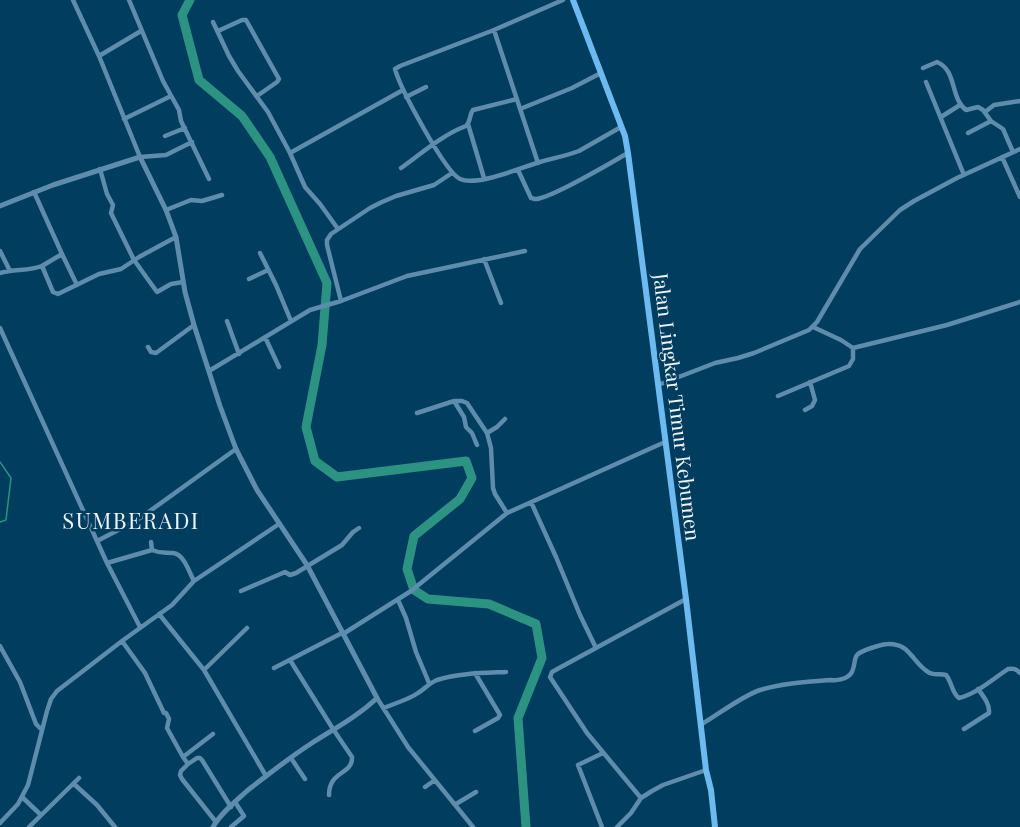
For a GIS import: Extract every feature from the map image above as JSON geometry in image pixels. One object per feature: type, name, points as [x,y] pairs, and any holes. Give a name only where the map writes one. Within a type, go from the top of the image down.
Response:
[{"type":"main road","name":"Jalan Lingkar Timur Kebumen","points":[[573,0],[625,136],[628,153],[715,827]]},
{"type":"street","points":[[73,0],[176,237],[183,282],[194,325],[236,449],[257,490],[307,566],[377,698],[400,735],[473,827]]},
{"type":"street","points":[[129,0],[179,111],[181,121],[209,179]]},
{"type":"street","points":[[563,0],[395,69],[406,98],[452,173],[459,179],[465,180],[518,170],[579,151],[621,127]]},
{"type":"street","points":[[218,31],[246,20],[279,79],[257,96]]},
{"type":"street","points":[[213,22],[229,56],[268,112],[305,187],[338,229]]},
{"type":"street","points":[[494,30],[538,163]]},
{"type":"street","points":[[99,56],[141,31]]},
{"type":"street","points":[[923,68],[937,62],[945,66],[952,79],[960,105],[966,110],[978,107],[985,112],[992,122],[1003,129],[1013,152]]},
{"type":"street","points":[[520,109],[572,88],[601,73]]},
{"type":"street","points":[[926,82],[964,175]]},
{"type":"street","points":[[406,98],[426,87]]},
{"type":"street","points":[[290,153],[403,90]]},
{"type":"street","points":[[124,119],[171,96]]},
{"type":"street","points":[[484,178],[468,124],[473,110],[517,99]]},
{"type":"street","points":[[985,112],[994,105],[1020,101]]},
{"type":"street","points":[[941,117],[960,105]]},
{"type":"street","points":[[968,133],[992,122]]},
{"type":"street","points":[[401,168],[447,134],[468,124]]},
{"type":"street","points":[[165,136],[185,128]]},
{"type":"street","points":[[0,206],[100,168],[140,157],[166,155],[192,142]]},
{"type":"street","points":[[658,385],[715,363],[738,358],[813,327],[856,255],[868,240],[906,206],[1020,149]]},
{"type":"street","points":[[518,170],[531,198],[535,200],[568,187],[628,153]]},
{"type":"street","points":[[1002,157],[1020,197]]},
{"type":"street","points":[[100,168],[107,194],[113,205],[111,213],[134,260],[157,292],[171,284],[183,282]]},
{"type":"street","points":[[340,301],[327,245],[329,237],[370,208],[396,196],[434,185],[452,173]]},
{"type":"street","points":[[34,192],[77,285]]},
{"type":"street","points":[[166,210],[191,200],[203,201],[222,195]]},
{"type":"street","points":[[42,266],[53,292],[61,293],[99,274],[121,269],[176,237]]},
{"type":"street","points":[[0,251],[10,271]]},
{"type":"street","points":[[209,371],[310,310],[406,276],[525,251]]},
{"type":"street","points":[[260,253],[291,321]]},
{"type":"street","points":[[0,273],[42,266],[62,254]]},
{"type":"street","points":[[484,259],[501,303]]},
{"type":"street","points":[[249,279],[268,270]]},
{"type":"street","points":[[813,327],[842,340],[853,348],[947,326],[1020,302]]},
{"type":"street","points":[[226,321],[239,354]]},
{"type":"street","points":[[148,347],[151,352],[156,353],[194,325]]},
{"type":"street","points":[[0,328],[97,542],[140,627]]},
{"type":"street","points":[[265,337],[279,367]]},
{"type":"street","points":[[778,396],[850,365],[853,359],[853,348]]},
{"type":"street","points":[[805,410],[812,406],[815,400],[810,382]]},
{"type":"street","points":[[417,413],[454,401],[467,403],[487,433],[491,448],[493,488],[507,513]]},
{"type":"street","points":[[454,401],[464,417],[466,428],[472,433],[477,445]]},
{"type":"street","points":[[487,433],[505,419]]},
{"type":"street","points":[[274,668],[343,633],[398,600],[507,513],[665,442]]},
{"type":"street","points":[[97,542],[136,521],[236,449]]},
{"type":"street","points":[[531,502],[596,648]]},
{"type":"street","points":[[0,824],[22,797],[28,784],[49,705],[57,692],[177,601],[194,581],[279,524]]},
{"type":"street","points":[[241,591],[284,572],[293,574],[342,544],[359,528]]},
{"type":"street","points":[[151,542],[153,549],[162,554],[175,553],[180,556],[194,581]]},
{"type":"street","points":[[107,563],[153,549]]},
{"type":"street","points":[[398,600],[429,683]]},
{"type":"street","points":[[641,798],[587,733],[550,677],[552,672],[686,600]]},
{"type":"street","points":[[159,614],[204,670],[266,776]]},
{"type":"street","points":[[204,670],[247,628]]},
{"type":"street","points":[[122,641],[145,673],[168,717],[167,728],[189,764]]},
{"type":"street","points":[[702,724],[760,690],[793,683],[836,681],[846,678],[851,674],[857,655],[887,644],[903,646],[928,672],[946,675],[957,698],[964,697],[1008,669],[1013,668],[1020,673]]},
{"type":"street","points":[[0,646],[20,682],[36,724],[42,730]]},
{"type":"street","points":[[290,660],[352,757],[349,768],[331,782],[329,795]]},
{"type":"street","points":[[384,708],[415,695],[424,690],[429,683],[475,673],[506,672]]},
{"type":"street","points":[[475,673],[500,715],[475,731]]},
{"type":"street","points":[[964,729],[989,713],[985,699],[978,689]]},
{"type":"street","points":[[231,827],[244,816],[233,805],[200,758],[181,771],[182,779],[214,824],[233,805],[266,776],[377,698]]},
{"type":"street","points":[[580,738],[587,733]]},
{"type":"street","points":[[183,756],[213,734]]},
{"type":"street","points":[[602,827],[578,765],[603,753]]},
{"type":"street","points":[[291,758],[305,779]]},
{"type":"street","points":[[617,827],[641,798],[663,785],[706,770]]},
{"type":"street","points":[[29,827],[79,778]]},
{"type":"street","points":[[425,787],[435,780]]},
{"type":"street","points":[[74,784],[97,805],[115,827]]},
{"type":"street","points":[[456,804],[476,792]]},
{"type":"street","points":[[22,797],[41,815]]},
{"type":"waterway","points":[[190,0],[182,15],[199,80],[242,116],[270,157],[327,283],[322,345],[306,427],[315,461],[337,477],[466,461],[472,478],[460,499],[414,536],[407,569],[414,590],[428,599],[489,604],[536,624],[542,658],[518,718],[526,827]]},
{"type":"waterway","points":[[0,462],[11,478],[6,520],[0,522]]},
{"type":"district","name":"SUMBERADI","points":[[131,520]]}]
